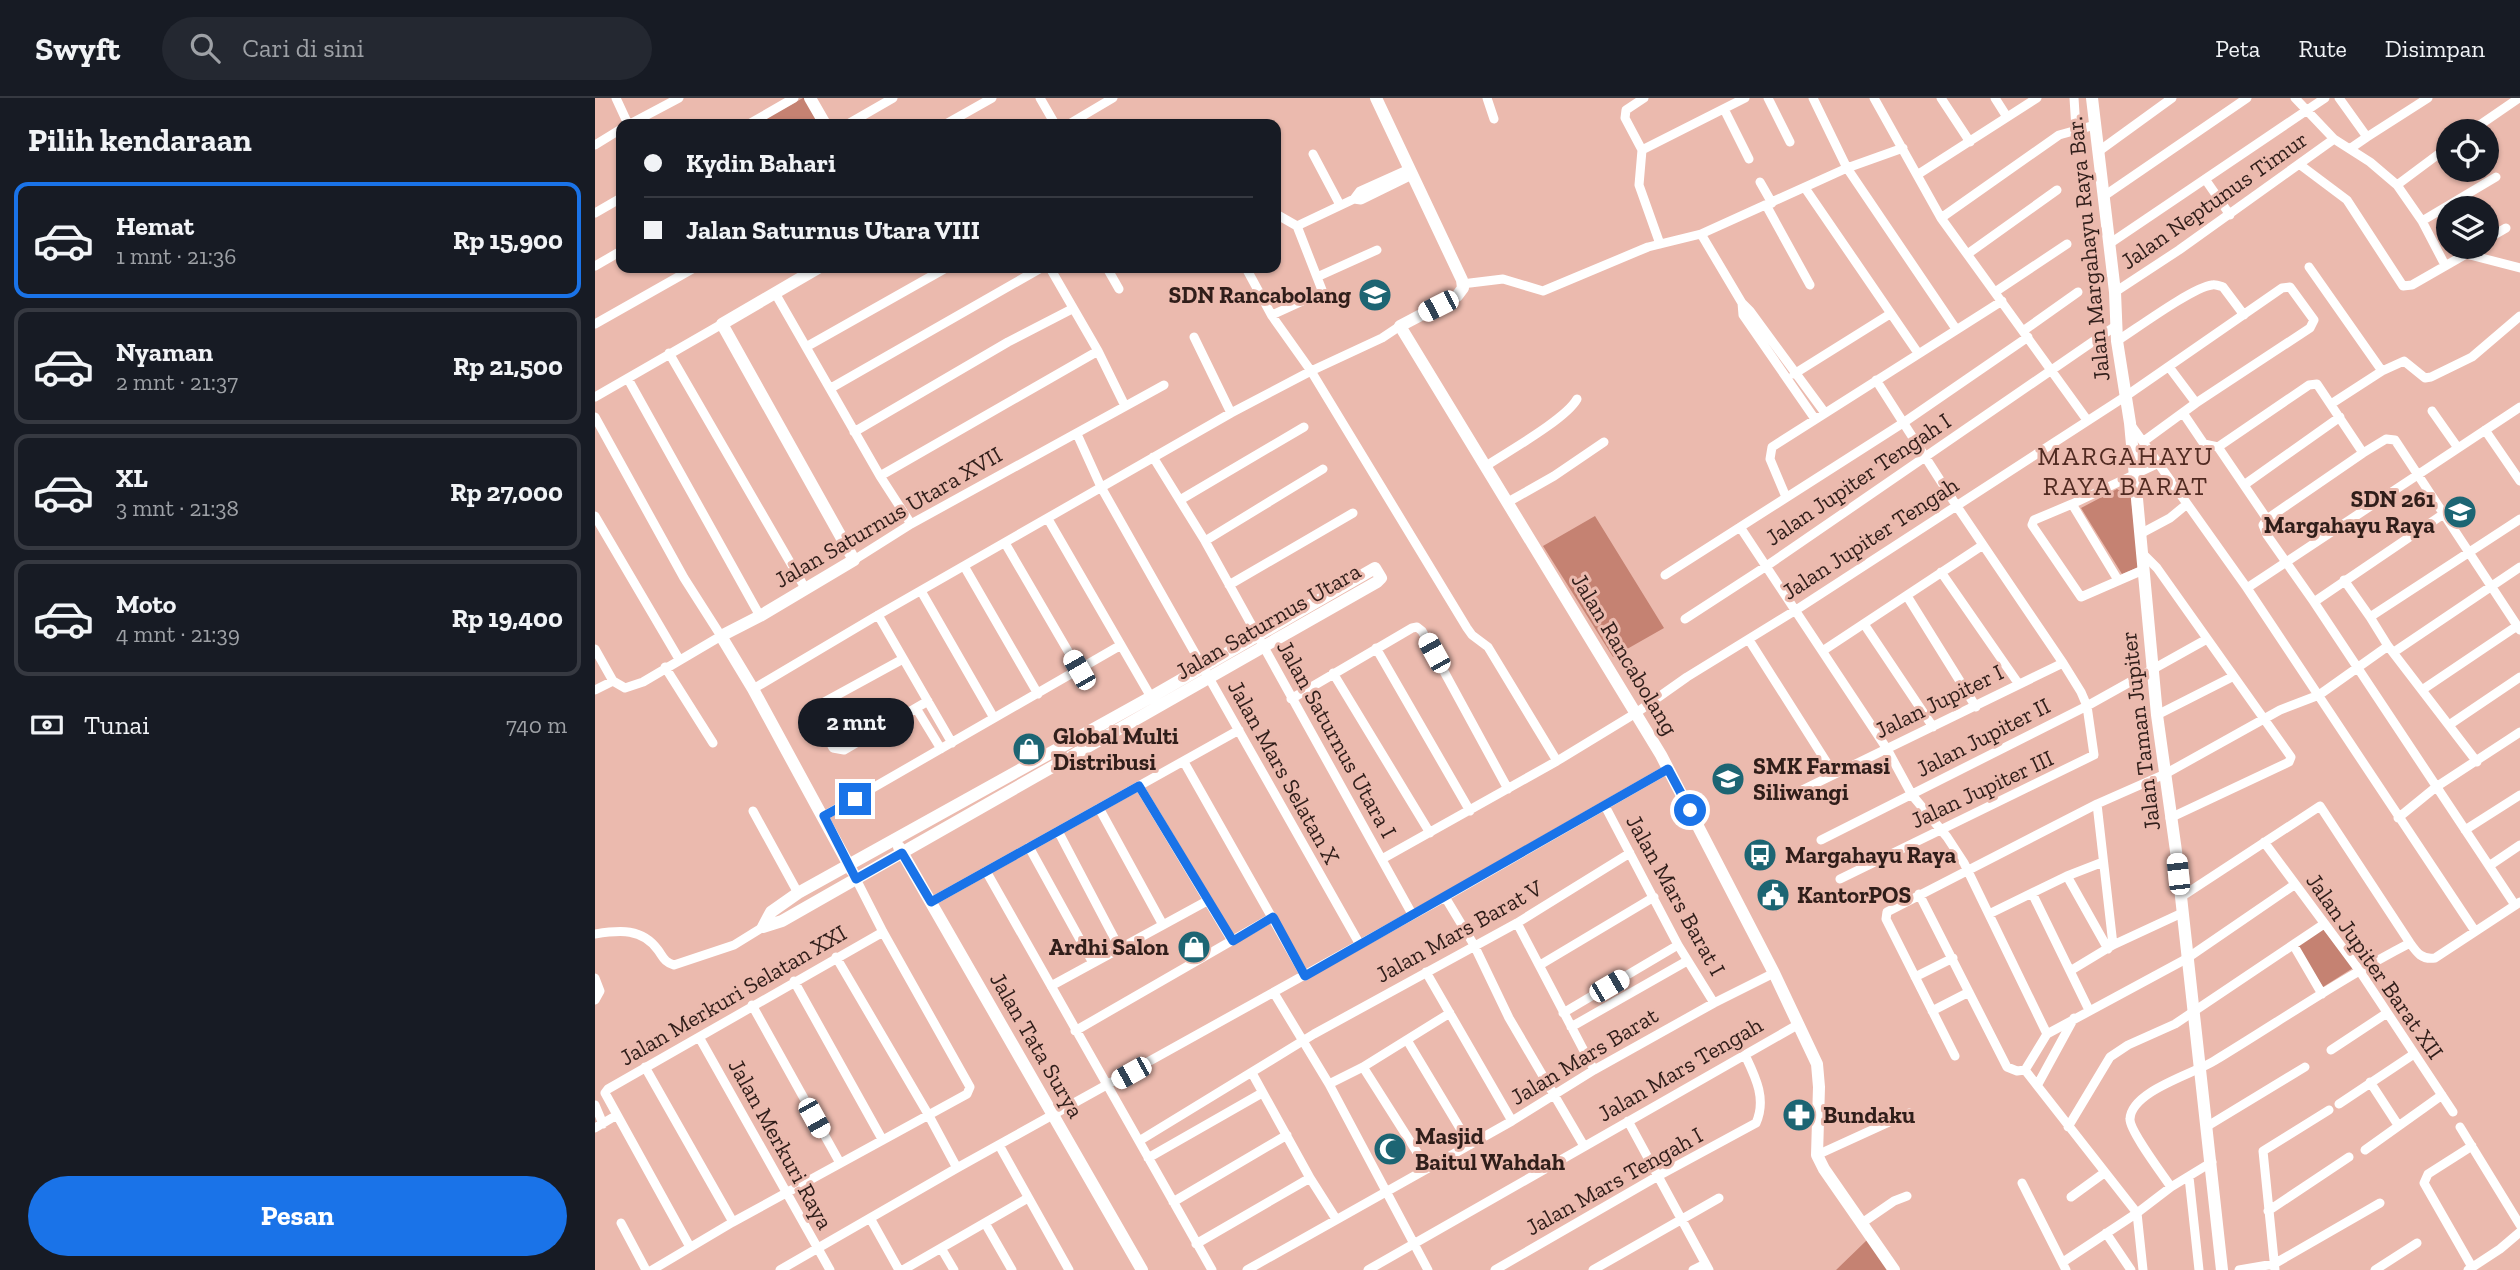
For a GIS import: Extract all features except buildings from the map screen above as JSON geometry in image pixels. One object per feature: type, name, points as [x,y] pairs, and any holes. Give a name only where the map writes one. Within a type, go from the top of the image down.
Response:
[{"type":"street","points":[[616,98],[626,119]]},
{"type":"street","points":[[639,119],[679,98]]},
{"type":"street","points":[[758,119],[794,98]]},
{"type":"street","points":[[810,98],[822,119]]},
{"type":"street","points":[[857,119],[893,98]]},
{"type":"street","points":[[955,119],[992,98]]},
{"type":"street","points":[[1040,98],[1052,119]]},
{"type":"street","points":[[1084,119],[1113,98]]},
{"type":"street","points":[[753,689],[1153,457],[1457,296],[1462,285],[1376,98]]},
{"type":"street","points":[[1487,98],[1494,119]]},
{"type":"street","points":[[1644,98],[1626,110],[1625,118],[1643,150],[1639,185],[1660,244]]},
{"type":"street","points":[[1643,150],[1745,98]]},
{"type":"street","points":[[1768,98],[1790,142]]},
{"type":"street","points":[[1813,98],[1847,168],[1956,329]]},
{"type":"street","points":[[1941,98],[1970,142]]},
{"type":"street","points":[[1995,98],[2007,117]]},
{"type":"street","points":[[1917,174],[2037,98]]},
{"type":"street","points":[[2073,130],[2074,98]]},
{"type":"street","name":"Jalan Margahayu Raya Bar.","points":[[2092,98],[2115,292],[2117,341],[2126,396]]},
{"type":"street","points":[[2099,151],[2172,98]]},
{"type":"street","points":[[2104,196],[2247,98]]},
{"type":"street","points":[[2295,98],[2334,139],[2351,148],[2397,185],[2422,221],[2445,265]]},
{"type":"street","points":[[2109,244],[2325,98]]},
{"type":"street","points":[[2339,98],[2367,137]]},
{"type":"street","points":[[2351,148],[2428,98]]},
{"type":"street","points":[[1879,100],[1941,218],[2090,419]]},
{"type":"street","points":[[2487,119],[2513,100]]},
{"type":"street","points":[[1724,109],[1749,159]]},
{"type":"street","points":[[1941,218],[2059,135],[2095,125]]},
{"type":"street","points":[[595,145],[616,133]]},
{"type":"street","name":"Jalan Neptunus Timur","points":[[2115,292],[2230,215],[2334,139]]},
{"type":"street","points":[[1462,285],[1506,280],[1543,291],[1660,244],[1701,234],[1847,168],[1903,148]]},
{"type":"street","points":[[1313,154],[1340,205]]},
{"type":"street","points":[[2397,185],[2436,156]]},
{"type":"street","points":[[2299,164],[2347,200],[2403,286],[2412,285],[2456,259]]},
{"type":"street","points":[[1297,226],[1354,199],[1360,191],[1411,172]]},
{"type":"street","points":[[2205,179],[2230,215]]},
{"type":"street","points":[[2422,221],[2488,182]]},
{"type":"street","points":[[1760,183],[1810,285]]},
{"type":"street","points":[[1805,188],[1918,353]]},
{"type":"street","points":[[1969,253],[2057,190]]},
{"type":"street","points":[[595,213],[616,201]]},
{"type":"street","points":[[1272,315],[1318,294],[1322,287],[1297,226],[1281,217]]},
{"type":"street","points":[[2499,232],[2506,228]]},
{"type":"street","points":[[1701,234],[1742,303],[1743,315],[1797,373],[1825,413]]},
{"type":"street","points":[[1995,292],[2067,244]]},
{"type":"street","points":[[1317,277],[1377,250]]},
{"type":"street","points":[[595,266],[616,254]]},
{"type":"street","points":[[2496,259],[2520,268]]},
{"type":"street","points":[[2309,267],[2382,371]]},
{"type":"street","points":[[595,324],[685,273]]},
{"type":"street","points":[[595,397],[809,273]]},
{"type":"street","points":[[806,346],[937,273]]},
{"type":"street","points":[[831,388],[1032,273]]},
{"type":"street","points":[[1053,273],[1098,351],[1125,406]]},
{"type":"street","points":[[1110,273],[1119,289]]},
{"type":"street","points":[[1249,273],[1272,315],[1311,371],[1467,628],[1488,647],[1557,761]]},
{"type":"street","points":[[2117,341],[2175,304],[2211,285],[2223,287],[2243,315]]},
{"type":"street","name":"Jalan Jupiter Tengah","points":[[1382,859],[1557,761],[1636,713],[1687,677],[1796,610],[2108,408],[2243,315],[2287,287],[2293,291],[2314,320],[2310,328],[2196,403]]},
{"type":"street","points":[[1665,575],[1903,423],[2078,292]]},
{"type":"street","points":[[775,293],[880,476],[911,524]]},
{"type":"street","points":[[1786,496],[1770,459],[1769,451],[1772,447],[2002,301]]},
{"type":"street","points":[[855,432],[1007,342],[1072,309]]},
{"type":"street","points":[[1787,378],[1890,314]]},
{"type":"street","points":[[2331,404],[2382,371],[2404,361],[2425,377],[2431,377],[2472,358],[2520,316]]},
{"type":"street","points":[[722,324],[854,560]]},
{"type":"street","name":"Jalan Jupiter Tengah I","points":[[1685,619],[2117,326]]},
{"type":"street","name":"Jalan Rancabolang","points":[[1400,327],[1668,769],[1817,1064],[1817,1155]]},
{"type":"street","points":[[1195,337],[1231,414]]},
{"type":"street","points":[[1772,348],[1787,378],[1815,419]]},
{"type":"street","points":[[880,476],[1098,351]]},
{"type":"street","points":[[669,353],[805,588]]},
{"type":"street","points":[[2144,441],[2196,403],[2169,367]]},
{"type":"street","points":[[628,379],[760,616]]},
{"type":"street","points":[[1876,380],[1956,505],[2063,663],[2087,706]]},
{"type":"street","points":[[2218,447],[2309,385],[2317,384],[2364,453]]},
{"type":"street","name":"Jalan Saturnus Utara XVII","points":[[721,636],[760,616],[911,524],[1164,385]]},
{"type":"street","name":"Jalan Taman Jupiter","points":[[2126,396],[2157,715],[2181,897],[2223,1270]]},
{"type":"street","points":[[1486,466],[1546,425],[1577,399]]},
{"type":"street","points":[[2247,588],[2520,407]]},
{"type":"street","points":[[2432,411],[2458,448]]},
{"type":"street","points":[[2183,413],[2204,444],[2218,447],[2267,519]]},
{"type":"street","points":[[595,417],[684,578],[753,689],[824,816],[883,932],[970,1087],[967,1094],[881,1139],[652,1270]]},
{"type":"street","points":[[2244,485],[2340,417]]},
{"type":"street","points":[[2130,424],[2247,588],[2475,932]]},
{"type":"street","points":[[1180,500],[1304,427]]},
{"type":"street","points":[[2484,430],[2520,481]]},
{"type":"street","name":"Jalan Mars Selatan X","points":[[1077,434],[1101,487],[1359,943]]},
{"type":"street","points":[[2181,897],[2320,806],[2419,956],[2427,960],[2435,958],[2517,904],[2263,530],[2267,519],[2364,453],[2391,438],[2445,513],[2519,628],[2422,690]]},
{"type":"street","points":[[1508,502],[1554,476],[1604,442]]},
{"type":"street","name":"Jalan Saturnus Utara I","points":[[1153,457],[1205,541],[1412,914]]},
{"type":"street","points":[[2143,570],[2081,597],[2032,525],[2034,520],[2134,480],[2159,463]]},
{"type":"street","points":[[1205,541],[1323,470]]},
{"type":"street","points":[[2072,504],[2118,580]]},
{"type":"street","points":[[2140,534],[2166,520],[2187,504]]},
{"type":"street","points":[[1229,585],[1353,513]]},
{"type":"street","points":[[2314,602],[2445,513]]},
{"type":"street","points":[[595,516],[679,659]]},
{"type":"street","points":[[1048,519],[1151,696]]},
{"type":"street","points":[[2370,617],[2520,519]]},
{"type":"street","points":[[1740,527],[1887,749],[1912,795],[1939,829],[1942,840],[1960,865],[1967,871],[2047,1034]]},
{"type":"street","points":[[1005,543],[1079,670]]},
{"type":"street","points":[[1823,650],[1983,545]]},
{"type":"street","points":[[2142,553],[2157,568],[2291,757],[2289,762],[2170,818]]},
{"type":"street","points":[[964,566],[1038,694]]},
{"type":"street","points":[[1955,1056],[1886,916],[1887,912],[2097,804],[2165,774],[2263,719],[2317,693],[2520,567]]},
{"type":"street","name":"Jalan Saturnus Utara","points":[[763,927],[771,912],[799,893],[1203,666],[1261,642],[1377,582],[1381,578],[1379,572],[1372,569],[1261,642],[1210,678],[782,921],[763,927]]},
{"type":"street","points":[[1941,572],[2018,684]]},
{"type":"street","points":[[2344,580],[2391,649],[2477,762]]},
{"type":"street","points":[[921,591],[994,718]]},
{"type":"street","points":[[1907,596],[1976,707]]},
{"type":"street","points":[[878,615],[952,743]]},
{"type":"street","points":[[1864,624],[1933,727]]},
{"type":"street","points":[[1291,699],[1376,648],[1417,627],[1422,631],[1508,789]]},
{"type":"street","points":[[595,649],[613,681],[625,688],[643,682],[721,636]]},
{"type":"street","name":"Jalan Jupiter II","points":[[1821,840],[2087,706],[2207,639]]},
{"type":"street","points":[[1748,640],[1834,774]]},
{"type":"street","points":[[824,816],[1121,645]]},
{"type":"street","points":[[1376,648],[1470,811]]},
{"type":"street","points":[[903,659],[817,706],[814,712],[833,748],[844,750],[928,701]]},
{"type":"street","name":"Jalan Jupiter I","points":[[1794,794],[2063,663]]},
{"type":"street","points":[[665,667],[713,743]]},
{"type":"street","points":[[1333,673],[1430,832]]},
{"type":"street","points":[[2157,715],[2232,677]]},
{"type":"street","points":[[2449,725],[2520,677]]},
{"type":"street","points":[[595,690],[613,681]]},
{"type":"street","name":"Jalan Jupiter III","points":[[1840,879],[2093,757],[2087,706]]},
{"type":"street","points":[[916,708],[941,749]]},
{"type":"street","points":[[931,902],[1238,730]]},
{"type":"street","points":[[2398,818],[2436,787],[2520,732]]},
{"type":"street","points":[[1184,762],[1305,976]]},
{"type":"street","points":[[780,1270],[1668,769]]},
{"type":"street","points":[[1139,786],[1233,941]]},
{"type":"street","points":[[2465,830],[2520,795]]},
{"type":"street","points":[[2097,804],[2110,947]]},
{"type":"street","name":"Jalan Mars Barat I","points":[[1605,806],[1678,945],[1714,1003]]},
{"type":"street","points":[[1099,808],[1163,925]]},
{"type":"street","points":[[753,811],[799,893]]},
{"type":"street","points":[[1058,831],[1120,949]]},
{"type":"street","name":"Jalan Tata Surya","points":[[895,841],[1142,1270]]},
{"type":"street","name":"Jalan Jupiter Barat XII","points":[[2265,842],[2359,970],[2453,1112]]},
{"type":"street","points":[[2489,866],[2520,845]]},
{"type":"street","points":[[1029,847],[1093,962]]},
{"type":"street","name":"Jalan Mars Barat V","points":[[1139,1141],[1304,1040],[1517,923],[1630,853]]},
{"type":"street","points":[[1989,914],[2067,876],[2103,862]]},
{"type":"street","points":[[986,871],[1212,1270]]},
{"type":"street","points":[[2067,876],[2110,947]]},
{"type":"street","points":[[2025,1070],[2047,1034],[2186,959],[2294,884]]},
{"type":"street","points":[[2032,892],[2089,1010]]},
{"type":"street","points":[[1919,894],[2007,1067],[2017,1071],[2025,1070]]},
{"type":"street","points":[[1445,897],[1474,945],[1509,1018],[1584,1146]]},
{"type":"street","points":[[1540,965],[1654,897]]},
{"type":"street","points":[[1051,986],[1207,901]]},
{"type":"street","points":[[2070,971],[2110,947],[2182,913]]},
{"type":"street","points":[[1075,1031],[1273,917]]},
{"type":"street","points":[[1517,923],[1594,1070]]},
{"type":"street","points":[[2068,1127],[2110,1057],[2128,1045],[2194,1013],[2324,924]]},
{"type":"street","points":[[595,934],[635,932],[646,937],[665,961],[674,965],[734,945],[763,927]]},
{"type":"street","name":"Jalan Merkuri Selatan XXI","points":[[617,1115],[605,1094],[608,1089],[883,932]]},
{"type":"street","points":[[2171,1187],[2131,1127],[2129,1120],[2141,1098],[2212,1063],[2359,970],[2410,943]]},
{"type":"street","points":[[1563,1013],[1678,945]]},
{"type":"street","points":[[2294,946],[2322,994]]},
{"type":"street","points":[[836,957],[957,1168]]},
{"type":"street","points":[[1915,977],[1953,958]]},
{"type":"street","points":[[1571,1027],[1687,961]]},
{"type":"street","points":[[1426,972],[1512,1121]]},
{"type":"street","name":"Jalan Mars Barat","points":[[1247,1270],[1512,1121],[1594,1070],[1770,975]]},
{"type":"street","points":[[595,978],[600,991],[595,1000]]},
{"type":"street","points":[[794,981],[881,1139]]},
{"type":"street","points":[[1932,1011],[1969,992]]},
{"type":"street","points":[[1274,993],[1329,1084],[1428,1270]]},
{"type":"street","points":[[751,1005],[840,1163]]},
{"type":"street","points":[[1329,1084],[1363,1067],[1450,1013]]},
{"type":"street","points":[[2331,1050],[2387,1013]]},
{"type":"street","points":[[2038,1084],[2074,1018]]},
{"type":"street","name":"Jalan Mars Tengah","points":[[1368,1270],[1796,1026]]},
{"type":"street","name":"Jalan Merkuri Raya","points":[[699,1037],[830,1270]]},
{"type":"street","points":[[1408,1040],[1470,1145]]},
{"type":"street","points":[[2339,1104],[2414,1054]]},
{"type":"street","name":"Jalan Mars Tengah I","points":[[1499,1269],[1658,1175],[1752,1126],[1758,1119],[1760,1089],[1745,1055]]},
{"type":"street","points":[[645,1067],[733,1222]]},
{"type":"street","points":[[1363,1067],[1426,1168]]},
{"type":"street","points":[[2206,1127],[2305,1067]]},
{"type":"street","points":[[2025,1070],[2137,1213],[2143,1270]]},
{"type":"street","points":[[1252,1073],[1336,1219]]},
{"type":"street","points":[[2370,1082],[2398,1125]]},
{"type":"street","points":[[1148,1158],[1262,1093]]},
{"type":"street","points":[[2366,1148],[2442,1096]]},
{"type":"street","points":[[595,1105],[599,1126],[617,1115],[690,1247]]},
{"type":"street","points":[[2274,1267],[2265,1149],[2329,1110]]},
{"type":"street","points":[[1895,1270],[1817,1155],[1909,1113]]},
{"type":"street","points":[[1628,1121],[1707,1267],[1693,1270]]},
{"type":"street","points":[[2460,1127],[2520,1225]]},
{"type":"street","points":[[1173,1202],[1287,1135]]},
{"type":"street","points":[[999,1145],[1069,1270]]},
{"type":"street","points":[[2472,1146],[2428,1174],[2424,1183],[2469,1268],[2500,1249],[2520,1232]]},
{"type":"street","points":[[2268,1211],[2349,1157]]},
{"type":"street","points":[[2022,1182],[2064,1266],[2171,1187],[2212,1162]]},
{"type":"street","points":[[2071,1197],[2104,1173]]},
{"type":"street","points":[[2189,1177],[2199,1270]]},
{"type":"street","points":[[1196,1244],[1310,1178]]},
{"type":"street","points":[[1862,1223],[1894,1201],[1907,1196]]},
{"type":"street","points":[[870,1218],[901,1270],[1028,1198]]},
{"type":"street","points":[[1593,1270],[1719,1198]]},
{"type":"street","points":[[2239,1270],[2274,1267],[2380,1203]]},
{"type":"street","points":[[621,1223],[646,1270]]},
{"type":"street","points":[[985,1223],[1012,1270]]},
{"type":"street","points":[[2106,1233],[2131,1270]]},
{"type":"street","points":[[2375,1270],[2417,1243]]},
{"type":"street","points":[[941,1248],[954,1270]]},
{"type":"shaded area","points":[[805,98],[817,119],[765,119]]},
{"type":"shaded area","points":[[2117,489],[2131,498],[2139,567],[2122,574],[2081,508]]},
{"type":"shaded area","points":[[1595,516],[1664,628],[1613,657],[1543,546]]},
{"type":"shaded area","points":[[2323,929],[2353,968],[2323,987],[2297,946]]},
{"type":"shaded area","points":[[1867,1240],[1890,1270],[1836,1270]]},
{"type":"place","name":"SDN Rancabolang","points":[[1375,295]]},
{"type":"place","name":"SDN 261 Margahayu Raya","points":[[2460,512]]},
{"type":"place","name":"Global Multi Distribusi","points":[[1029,749]]},
{"type":"place","name":"SMK Farmasi Siliwangi","points":[[1728,779]]},
{"type":"place","name":"Margahayu Raya","points":[[1760,855]]},
{"type":"place","name":"KantorPOS","points":[[1773,895]]},
{"type":"place","name":"Ardhi Salon","points":[[1194,947]]},
{"type":"place","name":"Bundaku","points":[[1799,1115]]},
{"type":"place","name":"Masjid Baitul Wahdah","points":[[1390,1149]]},
{"type":"district","name":"MARGAHAYU RAYA BARAT","points":[[2126,471]]},
{"type":"route","points":[[855,799],[824,816],[856,879],[902,853],[931,902],[1139,786],[1233,941],[1273,917],[1305,976],[1668,769],[1690,810]]}]
